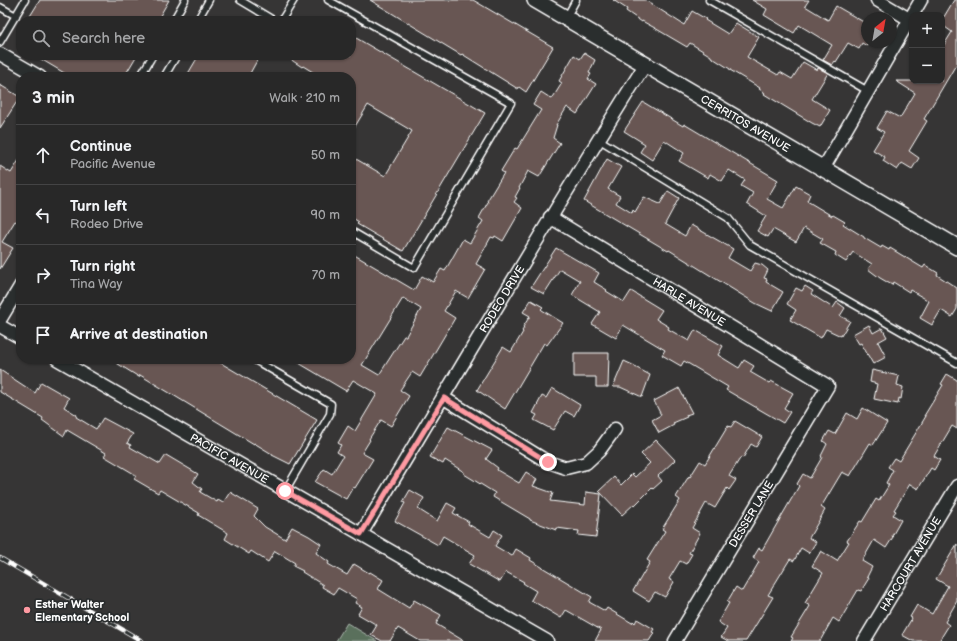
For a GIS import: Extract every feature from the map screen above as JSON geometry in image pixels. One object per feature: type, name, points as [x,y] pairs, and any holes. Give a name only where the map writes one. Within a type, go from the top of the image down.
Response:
[{"type":"street","name":"CERRITOS AVENUE","points":[[535,0],[957,247]]},
{"type":"street","points":[[823,169],[909,19],[877,0]]},
{"type":"street","points":[[913,12],[921,0]]},
{"type":"street","points":[[0,54],[31,72]]},
{"type":"street","name":"RODEO DRIVE","points":[[361,534],[444,398],[550,218],[645,65]]},
{"type":"street","name":"HARLE AVENUE","points":[[550,218],[828,386]]},
{"type":"street","points":[[0,320],[16,293]]},
{"type":"street","points":[[0,326],[16,335]]},
{"type":"street","name":"PACIFIC AVENUE","points":[[66,364],[547,641]]},
{"type":"street","name":"DESSER LANE","points":[[675,641],[828,386]]},
{"type":"street","points":[[444,398],[548,462],[566,468],[586,463],[599,451],[615,429]]},
{"type":"street","name":"HARCOURT AVENUE","points":[[864,641],[957,486]]},
{"type":"lane","points":[[0,42],[25,0]]},
{"type":"lane","points":[[176,16],[186,0]]},
{"type":"lane","points":[[200,16],[209,0]]},
{"type":"lane","points":[[240,0],[267,16]]},
{"type":"lane","points":[[284,16],[294,0]]},
{"type":"lane","points":[[328,0],[512,104],[414,268],[356,234]]},
{"type":"lane","points":[[566,18],[576,0]]},
{"type":"lane","points":[[709,0],[868,91]]},
{"type":"lane","points":[[0,7],[16,16]]},
{"type":"lane","points":[[143,72],[150,60]]},
{"type":"lane","points":[[167,72],[174,60]]},
{"type":"lane","points":[[598,139],[728,218],[750,245],[957,363]]},
{"type":"lane","points":[[262,364],[330,404],[330,414],[285,491]]},
{"type":"green space","points":[[347,623],[377,641],[336,641]]},
{"type":"building","points":[[40,0],[169,0],[160,16],[30,16]]},
{"type":"building","points":[[370,0],[473,0],[553,47],[526,92],[519,87],[518,89]]},
{"type":"building","points":[[613,0],[645,0],[684,25],[692,11],[728,34],[736,23],[759,37],[747,57],[778,75],[780,72],[792,79],[803,62],[817,70],[818,68],[828,73],[812,99],[830,110],[820,127],[812,123],[764,94],[765,93],[759,89],[760,88],[690,43],[687,47],[642,22],[626,11],[627,9]]},
{"type":"building","points":[[752,0],[809,0],[805,6],[828,20],[836,6],[861,21],[861,45],[859,49],[848,43],[836,62],[835,61],[832,65],[823,60],[832,45],[799,25],[794,33],[764,15],[767,9]]},
{"type":"building","points":[[954,0],[957,0],[957,63],[945,83],[945,43],[952,32],[945,27],[945,15]]},
{"type":"building","points":[[356,38],[485,113],[403,251],[357,224],[359,222],[356,220],[356,159],[385,176],[412,131],[368,105],[356,125],[356,72],[313,72],[303,66],[302,67],[292,60],[356,60]]},
{"type":"building","points":[[584,53],[595,60],[588,79],[596,84],[577,114],[567,107],[556,125],[553,138],[560,143],[539,177],[528,171],[519,188],[515,197],[517,198],[514,202],[522,208],[503,241],[495,236],[494,238],[491,237],[476,264],[485,269],[468,298],[456,291],[444,311],[455,318],[420,377],[412,372],[400,390],[409,396],[391,426],[381,420],[369,439],[370,440],[362,453],[373,459],[355,488],[353,487],[346,499],[315,482],[324,469],[332,474],[343,456],[337,452],[341,445],[338,443],[348,426],[355,431],[377,394],[353,380],[346,391],[300,364],[356,364],[356,256],[414,290],[422,276],[433,282],[441,269],[445,271],[463,239],[470,243],[483,221],[479,218],[488,202],[487,201],[504,173],[501,171],[515,148],[517,149],[541,110],[533,105],[541,92],[552,99],[562,83],[559,81],[574,55],[580,59]],"holes":[[[403,298],[421,309],[406,336],[404,336],[379,375],[362,365]]]},
{"type":"building","points":[[42,60],[134,60],[127,72],[63,72]]},
{"type":"building","points":[[196,60],[257,60],[251,72],[189,72]]},
{"type":"building","points":[[896,81],[909,81],[909,84],[945,84],[924,119],[927,121],[909,151],[919,158],[912,169],[902,163],[897,170],[883,161],[885,157],[873,150],[884,132],[877,128],[887,111],[900,118],[915,93]]},
{"type":"building","points":[[0,85],[16,95],[16,103],[0,128]]},
{"type":"building","points":[[643,102],[683,126],[684,124],[778,180],[767,199],[783,208],[796,186],[810,194],[807,201],[845,222],[843,224],[864,238],[881,248],[882,246],[889,250],[890,248],[923,268],[925,265],[938,273],[937,275],[957,288],[957,309],[952,317],[941,310],[932,325],[920,318],[929,301],[910,290],[909,292],[893,282],[892,285],[880,278],[868,269],[872,264],[853,252],[846,262],[835,255],[836,252],[820,243],[823,239],[804,228],[796,242],[773,229],[768,237],[757,231],[766,216],[747,204],[753,193],[741,186],[745,180],[729,170],[722,181],[710,174],[708,178],[679,161],[684,153],[664,140],[652,160],[640,152],[645,144],[624,131]]},
{"type":"building","points":[[607,159],[621,167],[608,189],[620,196],[616,203],[632,213],[633,210],[635,212],[644,197],[660,204],[668,191],[679,198],[665,224],[685,236],[691,225],[733,249],[728,258],[750,271],[755,263],[762,265],[768,270],[764,278],[767,279],[766,282],[783,292],[772,311],[755,303],[669,250],[668,251],[584,201]]},
{"type":"building","points":[[16,165],[16,222],[2,242],[13,248],[0,269],[0,166],[11,173]]},
{"type":"building","points":[[556,248],[599,273],[594,282],[624,302],[631,291],[662,310],[656,319],[669,327],[668,329],[689,341],[695,330],[723,346],[718,355],[739,368],[744,360],[754,366],[750,372],[769,383],[771,381],[793,393],[784,408],[790,412],[783,423],[726,390],[728,387],[684,361],[681,366],[662,355],[665,350],[623,325],[616,338],[592,324],[600,312],[572,295],[580,281],[560,269],[544,294],[531,287]]},
{"type":"building","points":[[805,286],[813,291],[811,294],[833,308],[837,302],[845,308],[840,316],[850,321],[841,336],[826,329],[821,338],[790,320],[796,310],[787,304],[796,288],[802,291]]},
{"type":"building","points":[[531,300],[543,307],[541,309],[542,310],[563,323],[547,345],[544,343],[505,409],[477,390],[503,347],[511,352],[523,332],[523,327],[530,316],[523,312]]},
{"type":"building","points":[[869,325],[873,333],[882,328],[887,337],[878,342],[886,357],[873,364],[861,343],[859,344],[853,334]]},
{"type":"building","points":[[574,353],[609,353],[608,387],[596,387],[596,377],[574,377]]},
{"type":"building","points":[[624,361],[650,375],[642,397],[620,387],[613,387]]},
{"type":"building","points":[[118,364],[222,364],[317,420],[290,464],[272,455],[140,375],[139,377]]},
{"type":"building","points":[[0,370],[35,393],[41,382],[69,398],[64,407],[77,415],[76,417],[96,429],[103,418],[133,434],[127,443],[131,445],[130,447],[160,464],[166,455],[198,474],[193,482],[202,489],[200,492],[217,502],[218,500],[223,503],[230,492],[258,509],[254,516],[265,527],[285,539],[292,527],[309,536],[321,544],[316,553],[329,562],[328,564],[347,575],[354,564],[369,573],[370,572],[383,580],[378,589],[409,608],[414,600],[441,615],[436,624],[464,641],[420,641],[398,628],[390,641],[382,641],[371,635],[377,625],[358,614],[362,607],[355,603],[357,599],[338,588],[334,594],[322,587],[323,585],[293,566],[295,563],[275,551],[268,562],[251,551],[249,554],[225,539],[228,533],[198,515],[199,513],[160,490],[158,493],[134,479],[136,475],[104,456],[106,453],[67,430],[64,436],[42,420],[43,418],[0,392]]},
{"type":"building","points":[[872,370],[899,376],[897,385],[903,387],[901,399],[899,398],[898,404],[874,399],[877,384],[870,382]]},
{"type":"building","points":[[947,374],[957,380],[957,429],[952,426],[934,456],[940,460],[934,470],[931,468],[918,489],[910,484],[894,510],[896,511],[893,515],[901,520],[886,548],[874,540],[862,561],[872,567],[867,577],[869,578],[861,591],[858,590],[839,622],[833,618],[820,641],[791,641],[793,638],[791,637],[810,606],[805,603],[823,573],[812,566],[821,551],[837,561],[849,542],[847,541],[860,521],[862,522],[876,499],[879,501],[889,485],[886,483],[893,470],[888,467],[894,458],[899,461],[926,416],[924,416],[943,385],[941,384]]},
{"type":"building","points":[[552,388],[580,405],[574,416],[565,411],[553,430],[534,420],[537,415],[533,413],[542,396],[546,398]]},
{"type":"building","points":[[679,388],[692,413],[686,415],[687,417],[673,423],[674,425],[659,433],[652,420],[661,415],[654,401]]},
{"type":"building","points":[[863,408],[887,423],[873,445],[870,443],[850,476],[842,472],[821,507],[825,510],[809,538],[816,542],[809,553],[801,548],[794,561],[790,559],[768,595],[773,597],[746,641],[728,641],[721,637],[727,628],[718,622],[729,603],[727,602],[736,587],[742,591],[759,562],[753,558],[759,548],[762,550],[799,486],[797,484],[803,474],[810,478],[822,457],[821,456],[827,444],[823,441],[829,431],[835,434],[847,413],[857,419]]},
{"type":"building","points":[[735,421],[762,437],[756,447],[751,444],[743,458],[741,457],[729,476],[736,480],[729,490],[727,488],[715,508],[706,503],[692,528],[700,533],[689,553],[692,554],[686,564],[680,561],[669,579],[674,582],[665,597],[655,592],[649,601],[633,591],[650,562],[647,560],[665,531],[662,529],[680,500],[676,497],[700,461],[705,464],[728,426],[731,427]]},
{"type":"building","points":[[448,427],[492,450],[486,459],[498,468],[497,470],[519,483],[526,472],[537,479],[533,486],[553,493],[550,501],[585,505],[586,492],[601,494],[596,537],[578,535],[579,531],[557,528],[556,530],[530,520],[493,497],[495,493],[464,474],[464,472],[445,460],[443,464],[430,457]]},
{"type":"building","points":[[656,440],[675,460],[658,476],[662,481],[622,515],[599,491],[614,477],[621,485],[632,474],[635,477],[650,463],[641,454]]},
{"type":"building","points":[[410,490],[424,498],[418,509],[437,521],[447,503],[456,508],[453,513],[490,537],[494,530],[502,535],[495,546],[512,556],[516,549],[531,558],[530,560],[592,597],[589,602],[605,611],[607,608],[632,623],[633,621],[635,623],[637,619],[654,629],[652,632],[654,633],[649,641],[595,641],[601,630],[566,610],[561,618],[531,600],[536,591],[523,583],[524,582],[506,572],[500,582],[469,564],[475,555],[443,536],[438,545],[395,521]]},
{"type":"building","points":[[957,544],[957,601],[945,622],[949,625],[939,641],[913,641],[902,635],[912,618],[910,617],[917,605],[932,614],[948,586],[936,579]]},
{"type":"railway","points":[[0,558],[142,641]]},
{"type":"place","name":"Esther Walter Elementary School","points":[[27,610]]},
{"type":"route","points":[[285,491],[361,534],[444,398],[548,462]]}]
